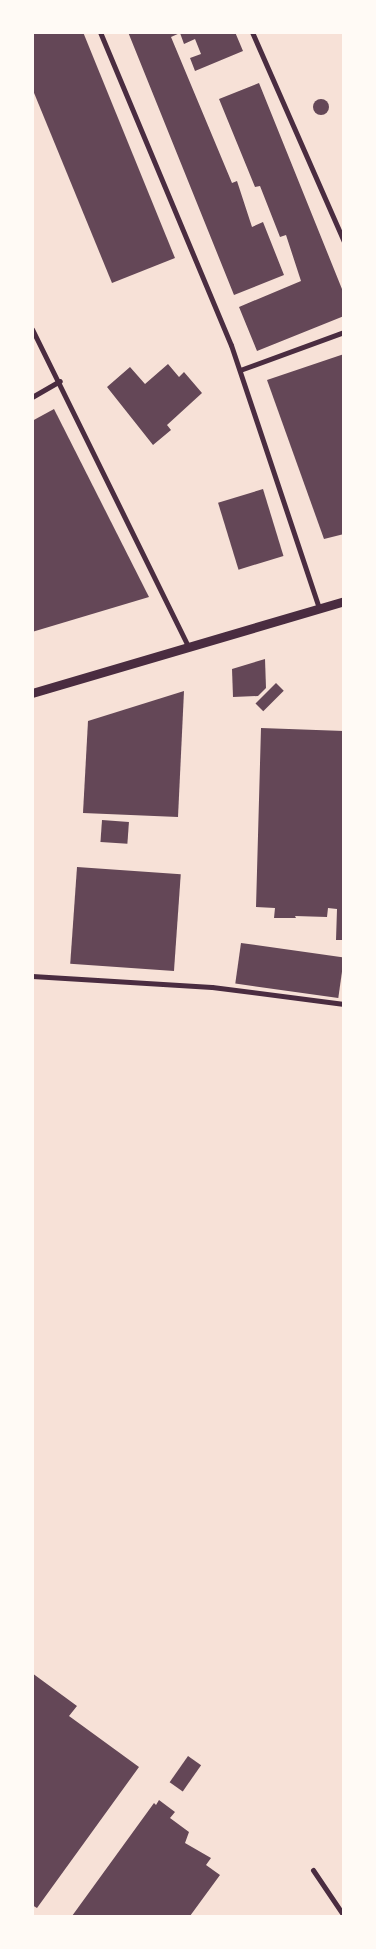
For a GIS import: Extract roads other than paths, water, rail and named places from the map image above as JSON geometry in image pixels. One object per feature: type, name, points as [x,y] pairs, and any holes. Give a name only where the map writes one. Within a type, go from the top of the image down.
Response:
[{"type":"street","points":[[100,32],[240,370],[319,608]]},
{"type":"street","points":[[252,32],[344,242]]},
{"type":"street","points":[[32,329],[60,381],[188,646]]},
{"type":"street","points":[[240,370],[344,332]]},
{"type":"street","points":[[32,396],[60,381]]},
{"type":"street","points":[[32,693],[344,601]]},
{"type":"street","points":[[32,976],[212,987],[344,1004]]},
{"type":"street","points":[[313,1870],[344,1916]]}]
